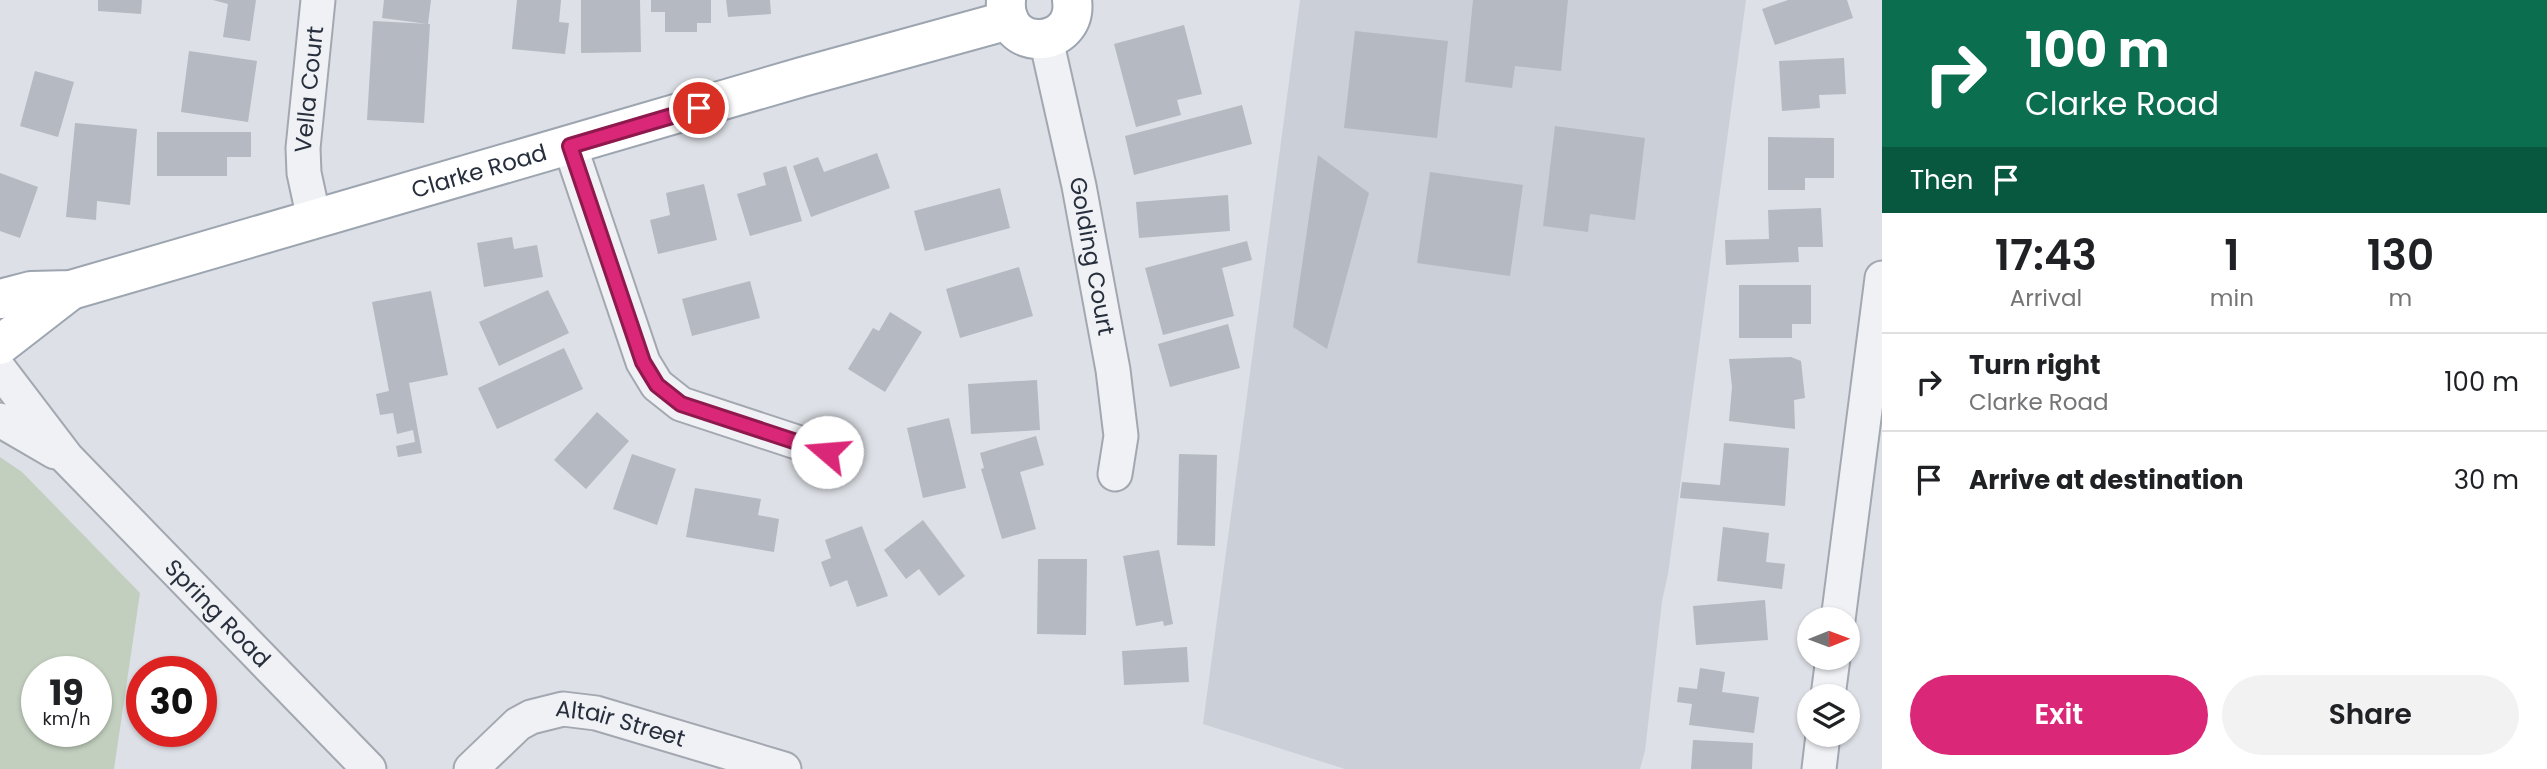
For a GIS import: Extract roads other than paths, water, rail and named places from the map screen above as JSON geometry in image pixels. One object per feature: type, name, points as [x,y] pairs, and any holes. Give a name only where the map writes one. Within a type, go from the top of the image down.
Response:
[{"type":"main road","points":[[1008,10],[1015,30],[1034,40],[1046,39],[1065,28],[1079,2]]},
{"type":"main road","name":"Clarke Road","points":[[0,299],[31,291],[71,290],[802,77],[1008,10]]},
{"type":"main road","name":"Clarke Road","points":[[0,345],[71,290]]},
{"type":"street","name":"Vella Court","points":[[314,219],[304,173],[303,148],[318,0]]},
{"type":"street","name":"Golding Court","points":[[1046,39],[1079,186],[1112,370],[1121,436],[1115,474]]},
{"type":"street","points":[[570,146],[643,362],[657,385],[681,404],[827,452]]},
{"type":"street","points":[[1840,607],[1882,278]]},
{"type":"street","name":"Spring Road","points":[[0,370],[66,458],[369,769]]},
{"type":"street","name":"Spring Road","points":[[0,420],[66,458]]},
{"type":"street","name":"Altair Street","points":[[471,769],[518,724],[531,717],[564,709],[596,713],[783,769]]},
{"type":"street","points":[[1819,769],[1822,747]]}]
